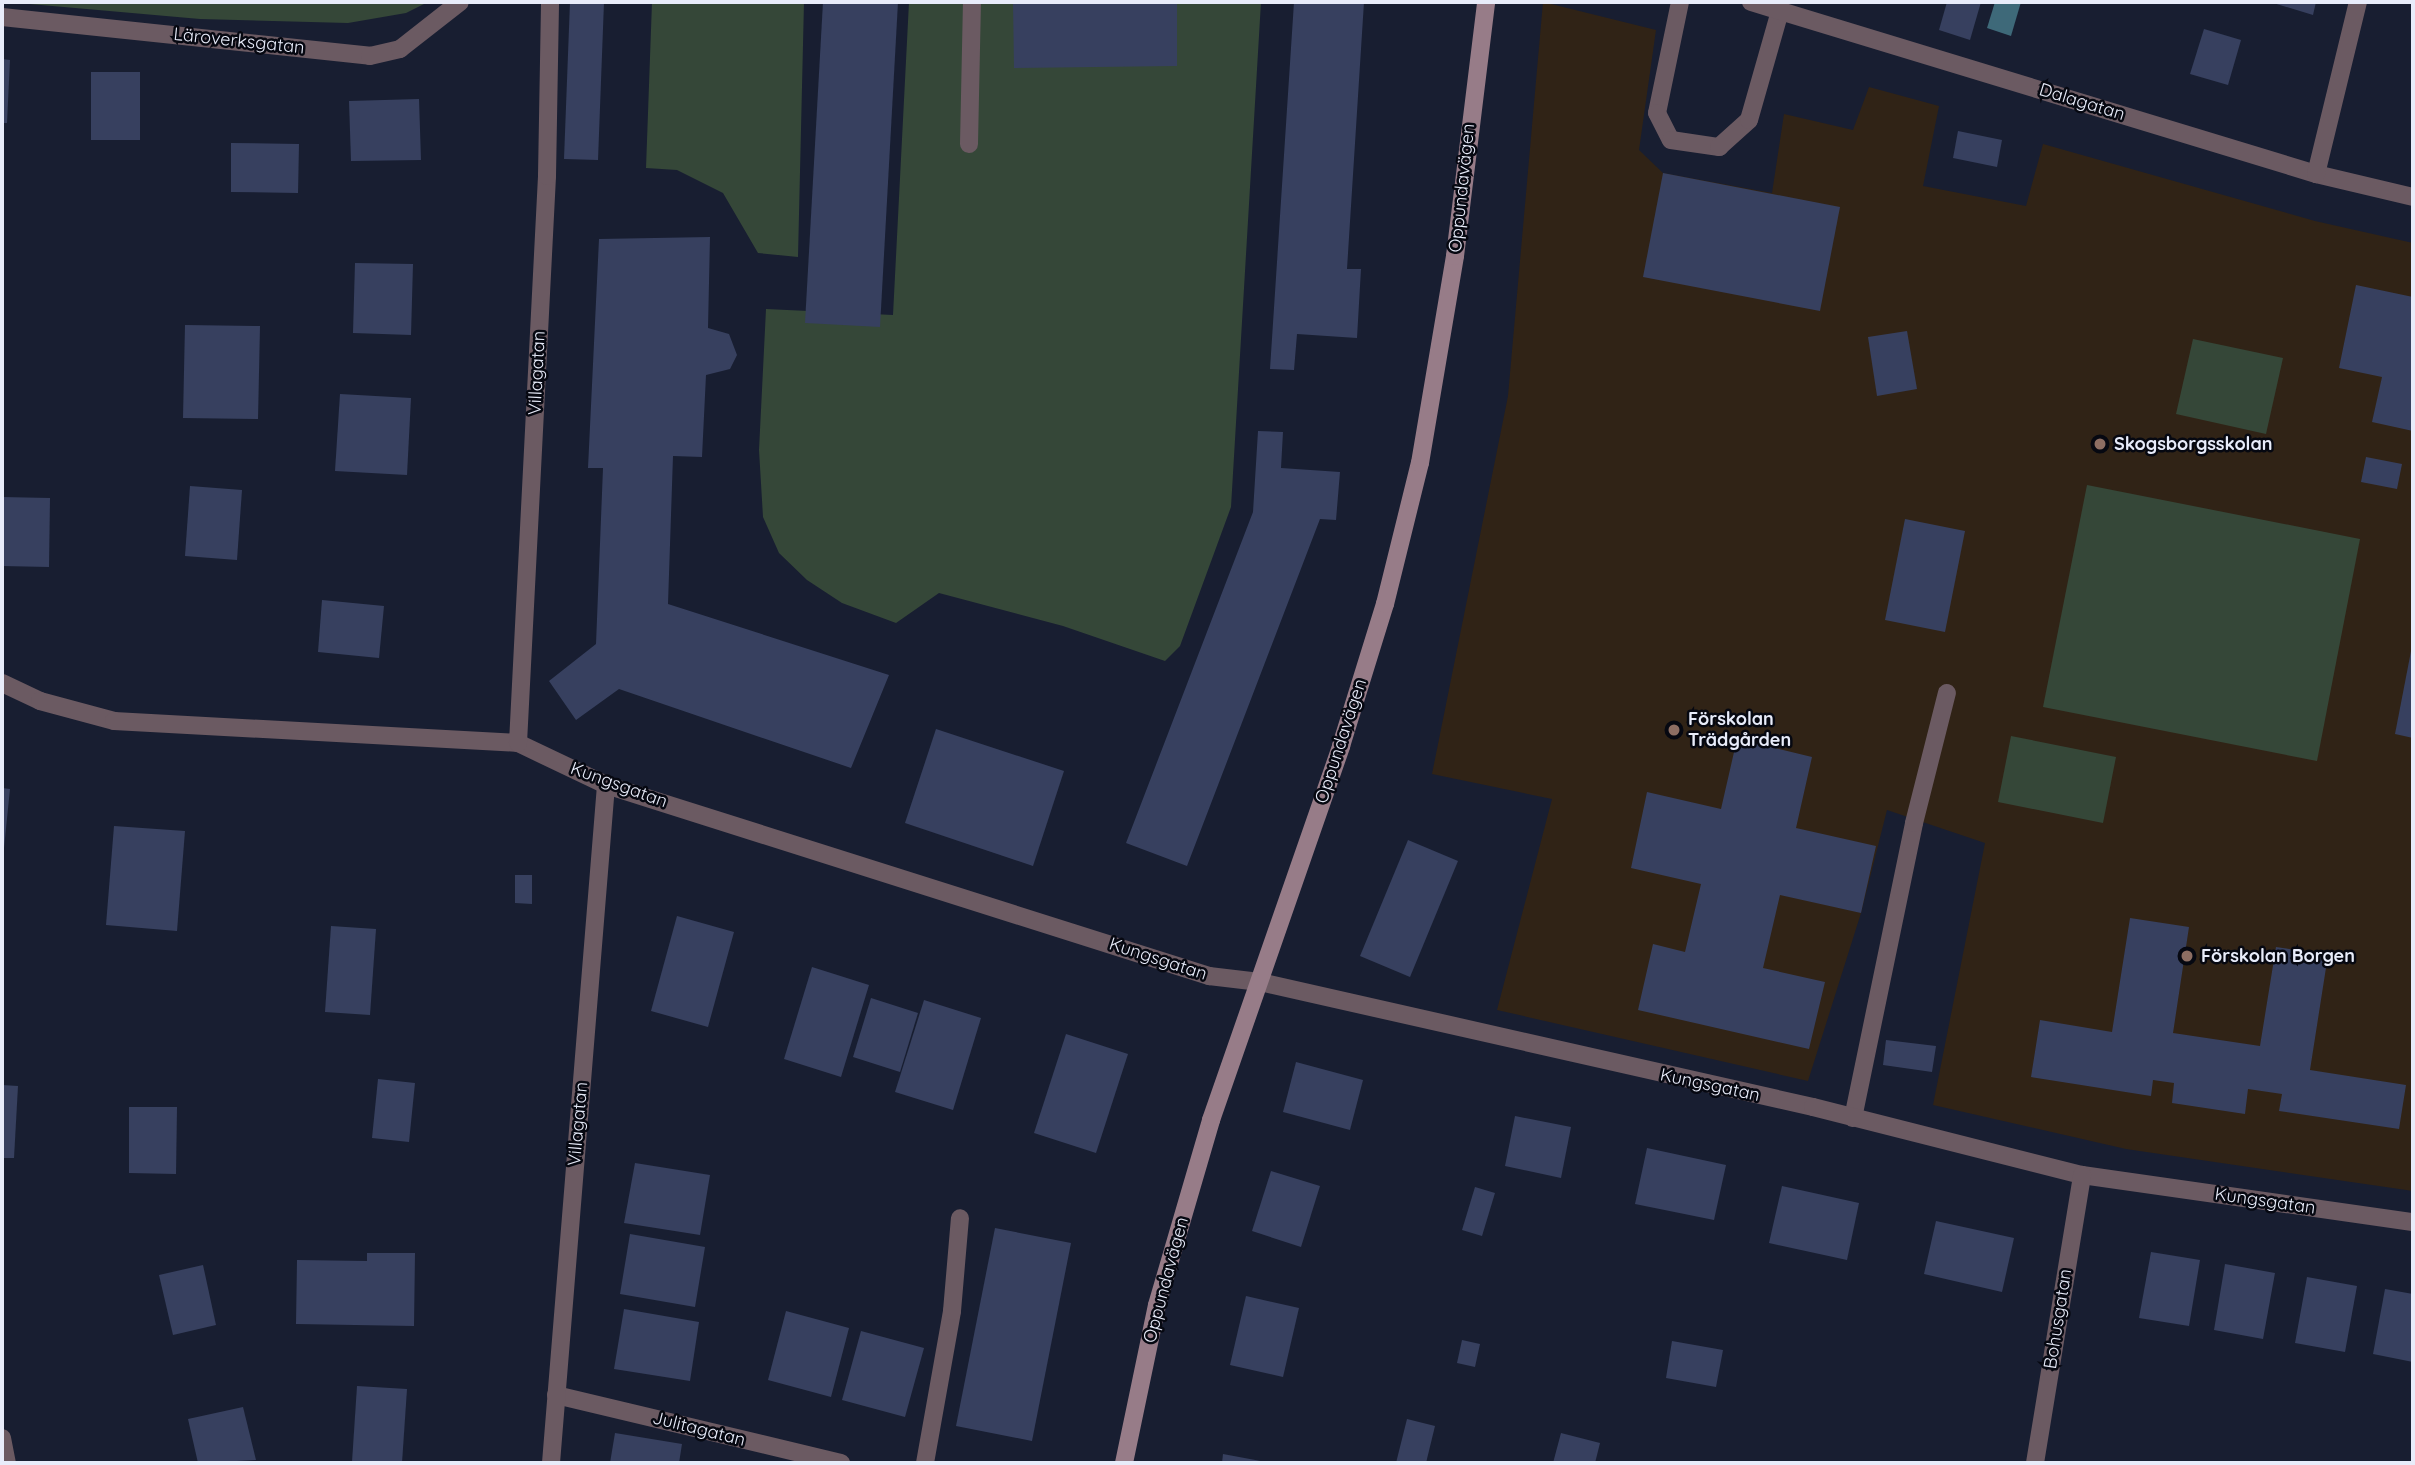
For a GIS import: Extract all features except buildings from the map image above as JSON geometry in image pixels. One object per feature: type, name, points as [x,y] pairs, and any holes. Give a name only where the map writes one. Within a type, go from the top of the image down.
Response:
[{"type":"main road","name":"Oppundavägen","points":[[1125,1463],[1157,1305],[1211,1120],[1260,982],[1385,604],[1420,463],[1455,256],[1486,2]]},
{"type":"street","name":"Läroverksgatan","points":[[2,17],[370,56],[400,49],[441,22],[460,2]]},
{"type":"street","name":"Villagatan","points":[[518,743],[547,176],[550,2]]},
{"type":"street","points":[[969,144],[972,2]]},
{"type":"street","points":[[1679,2],[1657,113],[1671,140],[1720,148],[1749,120],[1780,10]]},
{"type":"street","name":"Dalagatan","points":[[1751,2],[1780,10],[1802,9],[2316,174],[2413,197]]},
{"type":"street","points":[[2316,174],[2358,2]]},
{"type":"street","name":"Kungsgatan","points":[[2,683],[40,701],[114,721],[518,743],[606,785],[1209,976],[1260,982],[1853,1118],[2082,1175],[2413,1222]]},
{"type":"street","points":[[1853,1118],[1914,823],[1947,693]]},
{"type":"street","name":"Villagatan","points":[[551,1463],[606,785]]},
{"type":"street","name":"Bohusgatan","points":[[2035,1463],[2082,1175]]},
{"type":"street","points":[[925,1463],[952,1311],[960,1218]]},
{"type":"street","name":"Julitagatan","points":[[556,1395],[841,1463]]},
{"type":"street","points":[[2,1438],[7,1463]]},
{"type":"shaded area","points":[[1543,2],[1656,30],[1639,150],[1663,173],[1772,193],[1784,114],[1853,130],[1869,87],[1939,106],[1923,186],[2026,206],[2043,144],[2315,221],[2413,243],[2413,1191],[2126,1149],[1933,1105],[1985,843],[1887,810],[1861,913],[1808,1081],[1497,1010],[1552,799],[1432,774],[1508,396]]},
{"type":"green space","points":[[7,2],[428,2],[406,13],[348,23],[200,19]]},
{"type":"green space","points":[[652,2],[804,2],[798,257],[758,253],[723,193],[677,170],[646,168]]},
{"type":"green space","points":[[909,2],[1261,2],[1231,507],[1180,646],[1165,661],[1063,626],[939,593],[896,623],[842,603],[807,580],[779,553],[763,517],[759,450],[766,309],[893,315]]},
{"type":"green space","points":[[2193,339],[2283,358],[2266,434],[2176,414]]},
{"type":"green space","points":[[2087,485],[2360,539],[2317,761],[2043,707]]},
{"type":"green space","points":[[2011,736],[2116,757],[2103,823],[1998,802]]},
{"type":"water","points":[[1995,2],[2021,2],[2011,36],[1987,28]]},
{"type":"place","name":"Skogsborgsskolan","points":[[2100,444]]},
{"type":"place","name":"Förskolan Trädgården","points":[[1674,730]]},
{"type":"place","name":"Förskolan Borgen","points":[[2187,956]]}]
